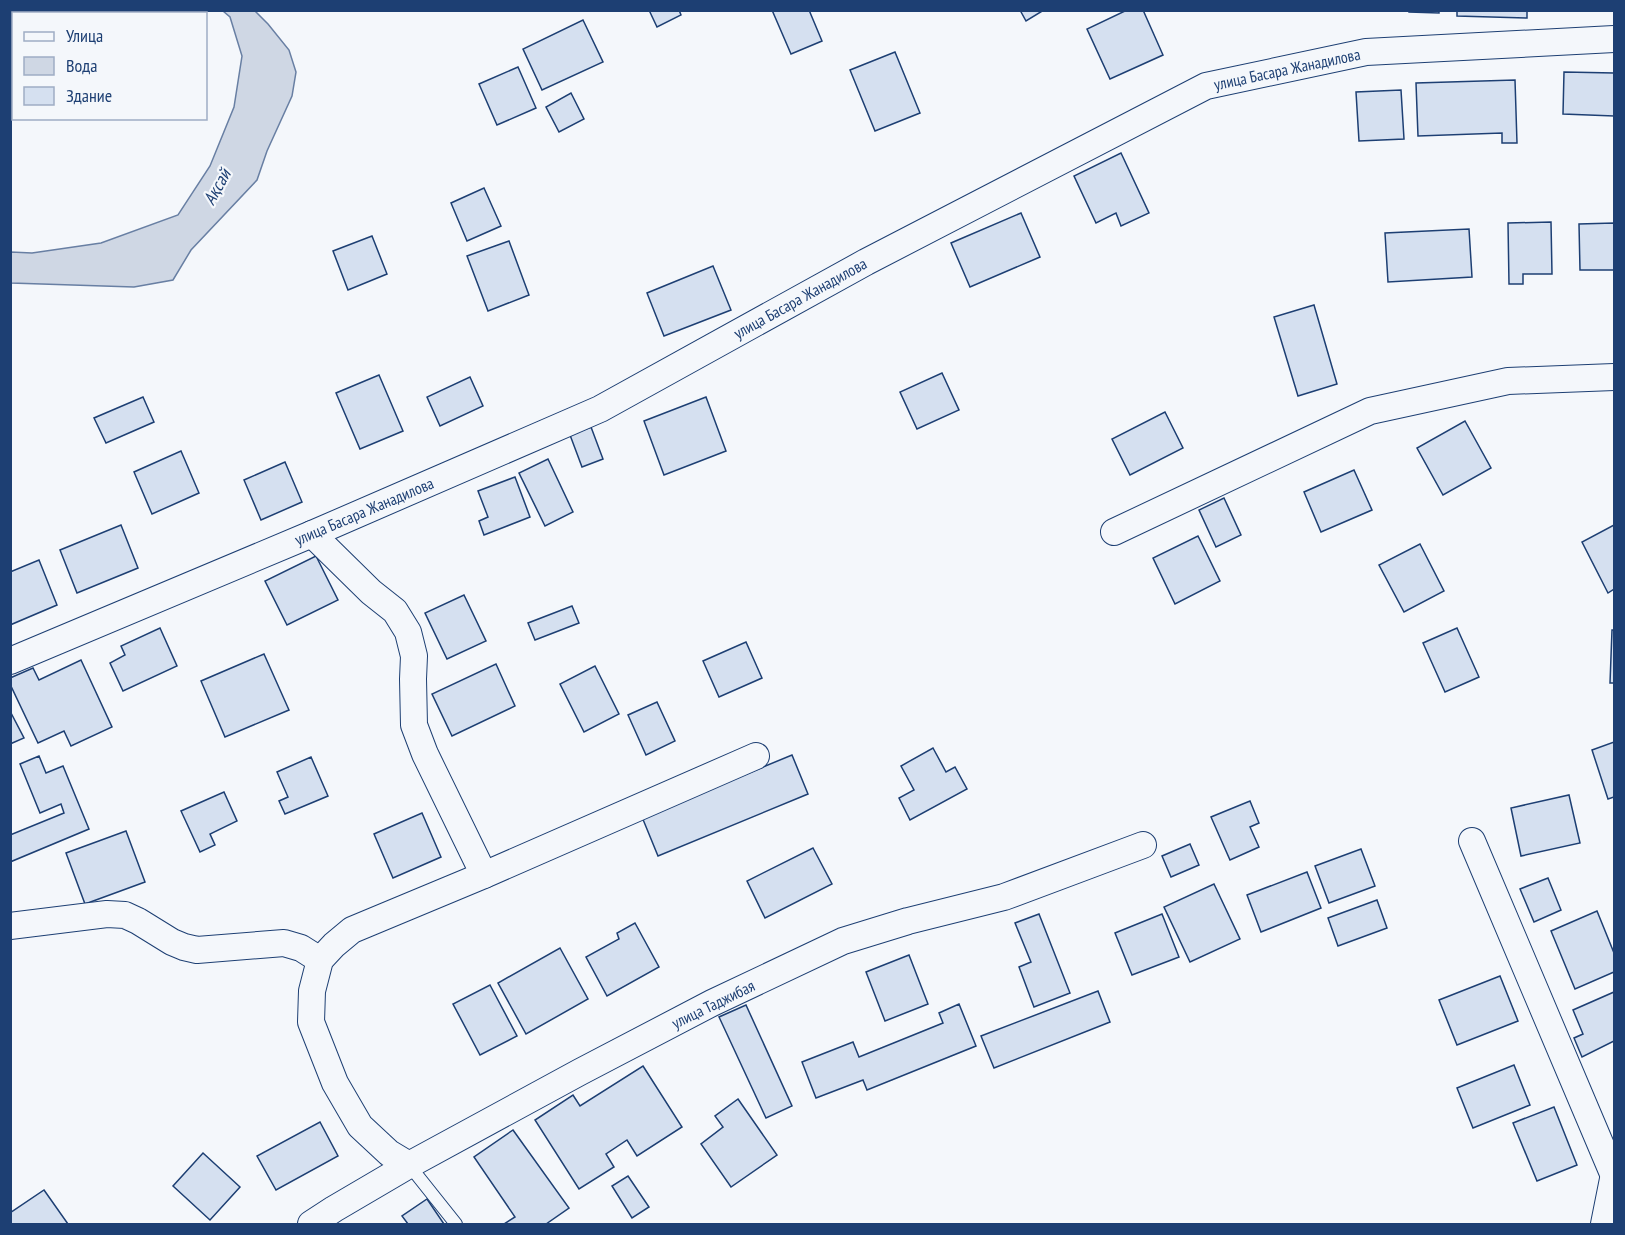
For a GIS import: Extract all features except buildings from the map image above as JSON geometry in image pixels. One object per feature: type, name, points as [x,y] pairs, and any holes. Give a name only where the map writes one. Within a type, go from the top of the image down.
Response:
[{"type":"street","name":"улица Басара Жанадилова","points":[[10,661],[312,534],[600,409],[866,262],[1206,86],[1366,52],[1614,39]]},
{"type":"street","points":[[1114,532],[1370,411],[1508,381],[1614,376]]},
{"type":"street","points":[[312,534],[371,592],[395,611],[408,632],[414,656],[414,725],[484,875]]},
{"type":"street","points":[[409,1165],[389,1153],[360,1126],[334,1083],[311,1022],[312,991],[320,960],[352,930],[756,756]]},
{"type":"street","points":[[1472,841],[1614,1175],[1604,1224]]},
{"type":"street","name":"улица Таджибая","points":[[311,1224],[409,1165],[712,1003],[843,941],[908,921],[1004,897],[1143,845]]},
{"type":"street","points":[[10,926],[107,914],[125,915],[172,942],[197,950],[284,944],[301,948],[320,960]]},
{"type":"lane","points":[[409,1165],[456,1224]]},
{"type":"water","name":"Ақсай","points":[[223,11],[255,11],[289,50],[296,72],[292,96],[267,151],[257,180],[191,250],[173,280],[134,287],[11,283],[11,252],[32,253],[101,243],[178,215],[210,166],[234,107],[242,56],[230,17]]}]
